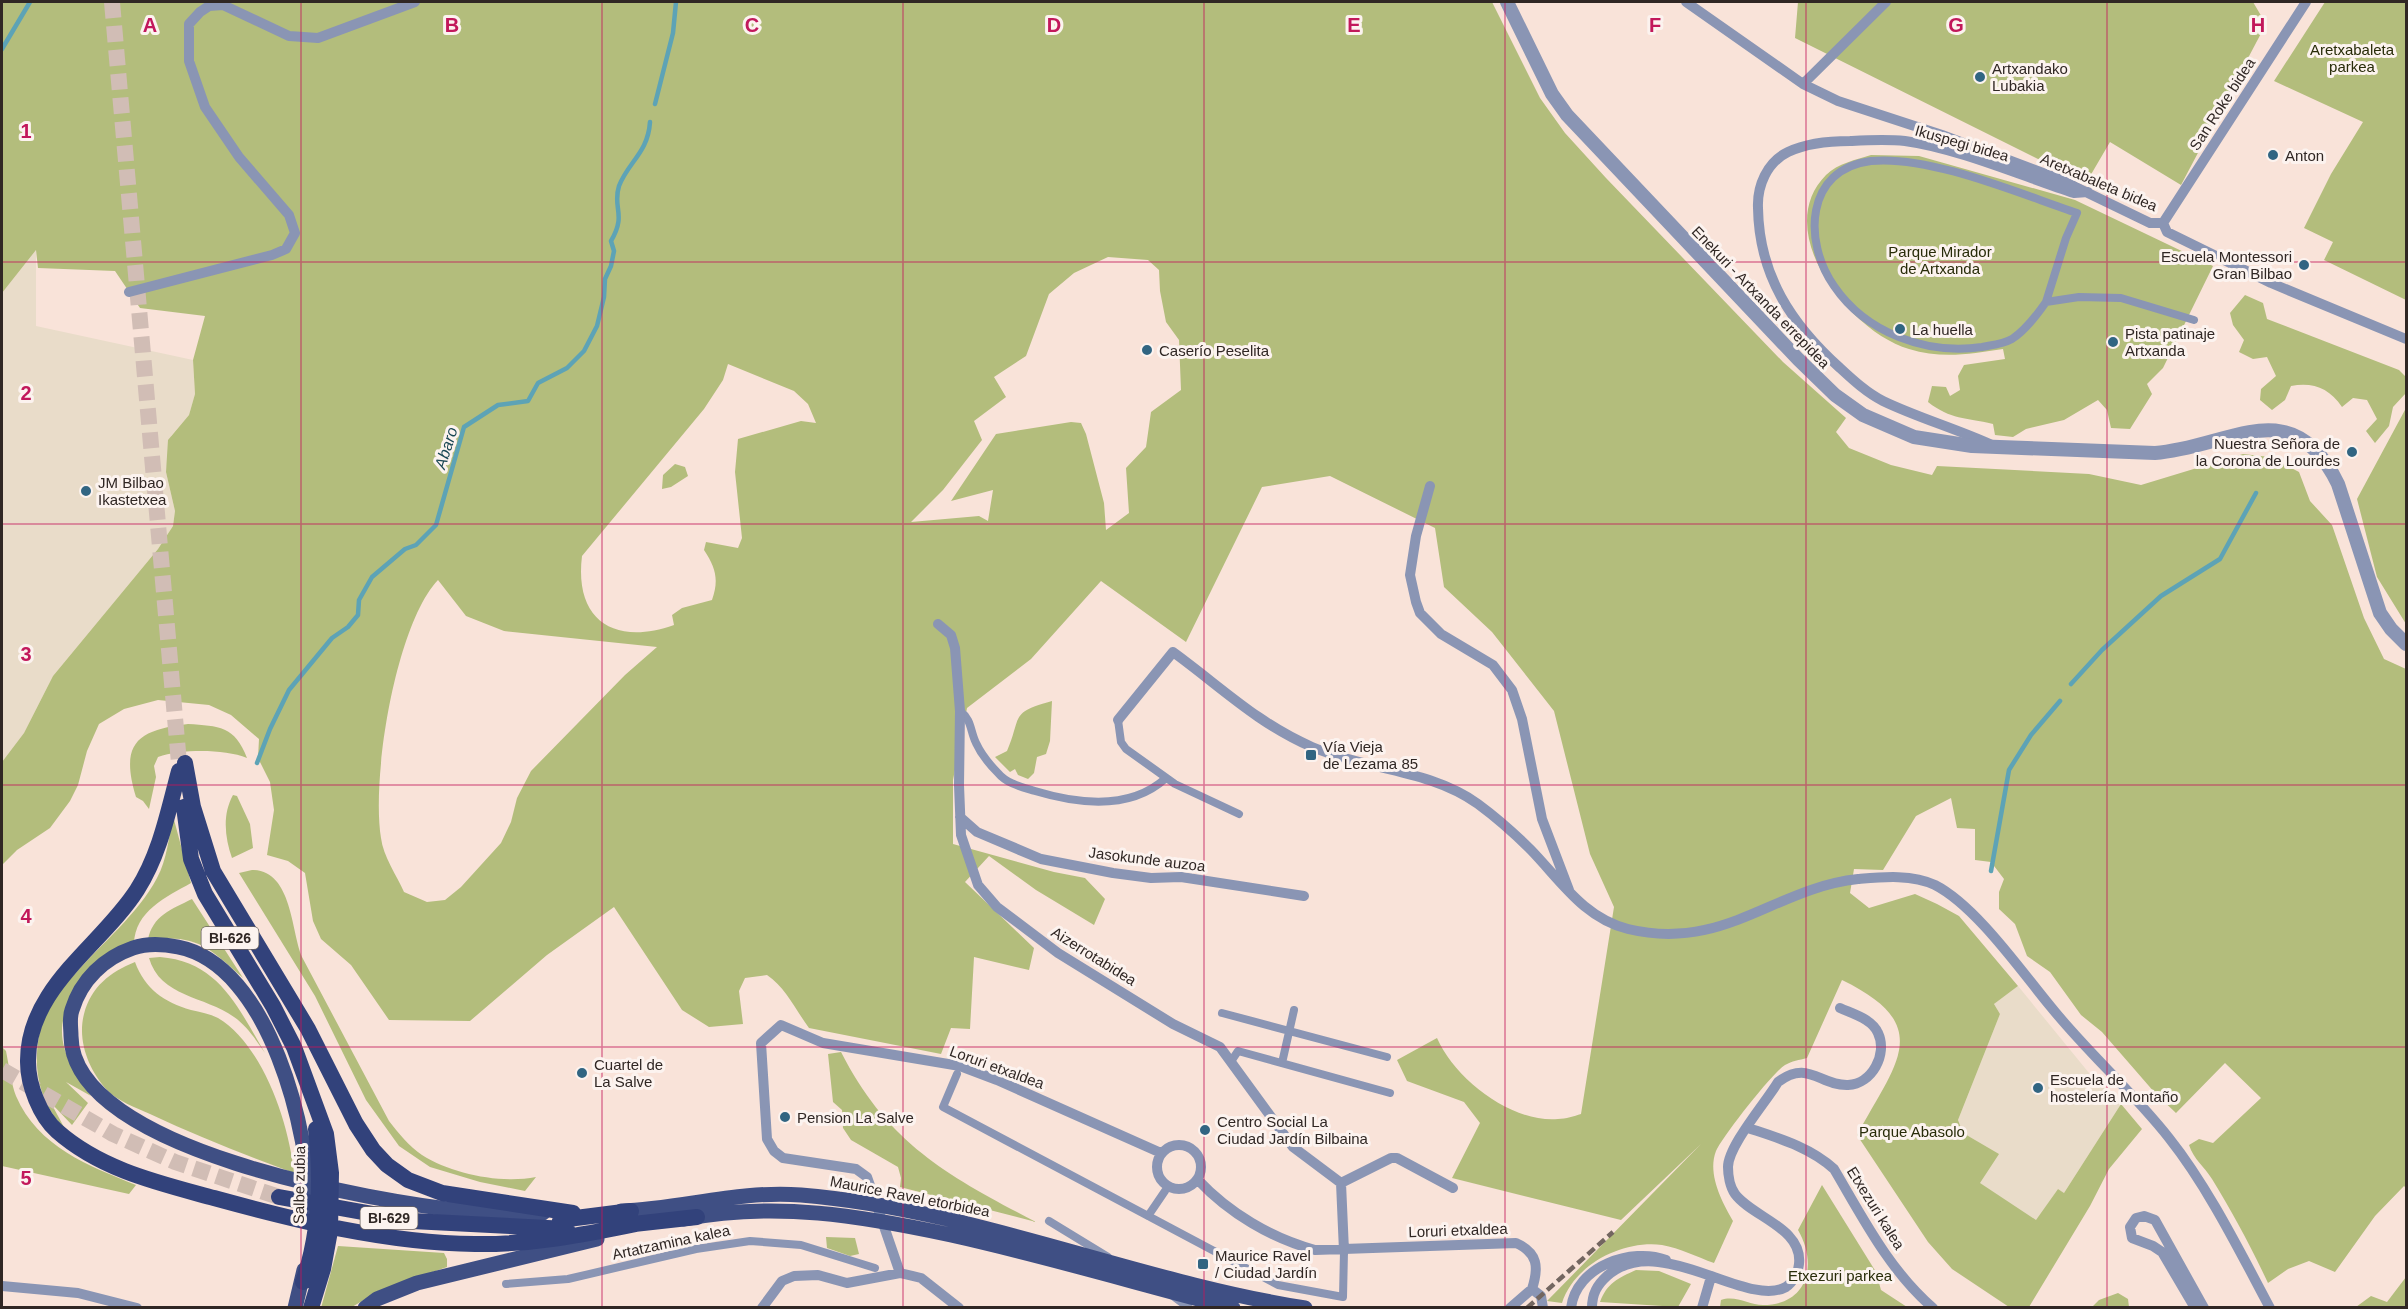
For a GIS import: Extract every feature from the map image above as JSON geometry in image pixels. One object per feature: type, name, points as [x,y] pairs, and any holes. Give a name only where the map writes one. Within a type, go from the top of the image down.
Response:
[{"type":"highway","name":"Salbe zubia","points":[[181,765],[191,859],[219,921],[273,1006],[294,1047],[312,1095],[318,1144],[318,1222],[312,1255],[303,1282]]},
{"type":"highway","points":[[181,765],[154,860],[138,889],[66,972],[42,1005],[32,1029],[28,1062],[32,1089],[42,1112],[55,1130],[90,1155],[136,1176],[324,1225],[412,1240],[474,1244],[573,1212]]},
{"type":"highway","points":[[181,765],[213,871],[308,1029],[356,1124],[373,1150],[408,1180],[442,1193],[541,1223],[634,1217]]},
{"type":"highway","points":[[311,1308],[323,1269],[330,1231],[319,1171]]},
{"type":"highway","name":"BI-629","points":[[279,1197],[412,1221],[500,1227],[541,1223]]},
{"type":"highway","name":"Maurice Ravel etorbidea","points":[[634,1217],[697,1217]]},
{"type":"main road","points":[[319,1171],[276,1049],[260,1019],[239,988],[219,966],[189,949],[165,945],[139,946],[120,953],[96,969],[84,985],[71,1012],[71,1047],[79,1069],[98,1094],[124,1113],[171,1137],[229,1162],[289,1179],[467,1212],[541,1223]]},
{"type":"main road","name":"Maurice Ravel etorbidea","points":[[634,1217],[759,1195],[799,1195],[849,1200],[976,1226],[1129,1268],[1305,1308]]},
{"type":"main road","name":"Maurice Ravel etorbidea","points":[[365,1308],[398,1290],[445,1275],[697,1217],[753,1210],[840,1214],[887,1221],[1034,1254],[1233,1308]]},
{"type":"main road","points":[[573,1212],[634,1217]]},
{"type":"main road","name":"Salbe zubia","points":[[295,1308],[303,1282]]},
{"type":"street","points":[[129,292],[272,255],[286,249],[295,233],[289,215],[239,157],[206,107],[189,61],[189,24],[200,12],[209,6],[223,5],[289,36],[318,38],[415,2]]},
{"type":"street","name":"Enekuri - Artxanda errepidea","points":[[1507,2],[1552,94],[1567,115],[1734,294],[1835,395],[1863,415],[1914,437],[1995,447],[2155,453],[2181,450],[2250,430],[2282,432],[2312,447],[2330,468],[2338,484],[2380,613],[2391,629],[2406,644]]},
{"type":"street","name":"Aretxabaleta bidea","points":[[1686,2],[1803,84],[1838,101],[1942,135],[2088,192],[2150,223],[2163,223],[2167,232],[2271,283],[2406,339]]},
{"type":"street","points":[[1803,84],[1886,2]]},
{"type":"street","name":"San Roke bidea","points":[[2163,223],[2306,2]]},
{"type":"street","name":"Ikuspegi bidea","points":[[1995,447],[1954,427],[1882,400],[1829,358],[1794,320],[1777,293],[1765,262],[1758,226],[1758,197],[1762,180],[1771,166],[1787,152],[1833,141],[1885,139],[1934,148],[2074,193],[2088,192]]},
{"type":"street","points":[[2046,302],[2066,238],[2077,213],[1976,180],[1914,163],[1870,162],[1839,172],[1826,184],[1816,203],[1814,234],[1822,264],[1834,286],[1868,321],[1906,340],[1940,349],[1966,350],[1993,345],[2013,338],[2032,321],[2046,302],[2079,297],[2121,298],[2194,320]]},
{"type":"street","points":[[1430,486],[1416,537],[1410,575],[1416,602],[1420,613],[1441,634],[1493,666],[1512,690],[1522,719],[1542,819],[1570,893]]},
{"type":"street","name":"Aizerrotabidea","points":[[938,624],[951,635],[955,648],[960,711],[960,817],[968,862],[978,885],[998,907],[1058,953],[1173,1024],[1220,1047],[1232,1060],[1293,1147],[1341,1183]]},
{"type":"street","points":[[1239,814],[1166,778],[1126,749],[1121,742],[1118,720],[1173,652],[1265,724],[1338,757],[1409,773],[1458,792],[1506,827],[1584,908],[1604,921],[1627,929],[1683,934],[1715,929],[1835,883],[1882,878],[1924,881],[1945,892],[1980,924],[2081,1044],[2169,1138],[2219,1214],[2270,1308]]},
{"type":"street","points":[[960,711],[967,717],[976,743],[989,764],[1000,776],[1014,784],[1059,798],[1112,802],[1141,794],[1166,778]]},
{"type":"street","name":"Jasokunde auzoa","points":[[960,817],[977,832],[1041,859],[1113,873],[1151,878],[1181,878],[1304,896]]},
{"type":"street","points":[[1571,1308],[1572,1300],[1583,1282],[1604,1266],[1624,1257],[1645,1255],[1664,1259],[1676,1266],[1744,1289],[1766,1294],[1785,1288],[1798,1272],[1800,1262],[1794,1242],[1733,1192],[1728,1168],[1729,1157],[1735,1144],[1778,1082],[1786,1076],[1802,1072],[1851,1085],[1871,1073],[1881,1054],[1882,1044],[1877,1031],[1869,1022],[1840,1008]]},
{"type":"street","points":[[1282,1063],[1294,1010]]},
{"type":"street","points":[[1222,1013],[1387,1057]]},
{"type":"street","name":"Loruri etxaldea","points":[[900,1273],[867,1177],[856,1169],[783,1158],[774,1151],[767,1139],[761,1043],[781,1025],[823,1042],[960,1066],[997,1080],[1161,1153]]},
{"type":"street","points":[[1232,1060],[1238,1051],[1390,1093]]},
{"type":"street","name":"Loruri etxaldea","points":[[957,1074],[943,1107],[1278,1285],[1327,1296],[1343,1297],[1344,1251]]},
{"type":"street","name":"Etxezuri kalea","points":[[1748,1128],[1803,1148],[1822,1159],[1833,1169],[1881,1248],[1910,1286],[1933,1308]]},
{"type":"street","points":[[1180,1145],[1193,1149],[1200,1160],[1201,1174],[1198,1180],[1181,1190],[1168,1187],[1158,1175],[1156,1167],[1161,1153],[1167,1148],[1180,1145]]},
{"type":"street","points":[[1344,1251],[1341,1183],[1391,1158],[1397,1158],[1453,1188]]},
{"type":"street","name":"Loruri etxaldea","points":[[1198,1180],[1220,1202],[1255,1225],[1285,1240],[1315,1250],[1344,1251],[1516,1244],[1532,1252],[1536,1262],[1537,1275],[1532,1289]]},
{"type":"street","points":[[1148,1216],[1165,1191]]},
{"type":"street","points":[[2195,1308],[2162,1252],[2132,1238],[2130,1227],[2136,1218],[2144,1216],[2155,1220],[2204,1308]]},
{"type":"street","points":[[1050,1221],[1158,1286],[1189,1308]]},
{"type":"street","name":"Artatzamina kalea","points":[[506,1284],[568,1279],[696,1249],[750,1241],[801,1245],[876,1268]]},
{"type":"street","points":[[1592,1308],[1594,1292],[1600,1283],[1622,1266],[1634,1264],[1676,1266]]},
{"type":"street","points":[[762,1308],[782,1281],[794,1276],[818,1275],[853,1283],[900,1273],[921,1278],[959,1308]]},
{"type":"street","points":[[1705,1305],[1711,1277]]},
{"type":"street","points":[[2,1286],[78,1293],[137,1308]]},
{"type":"street","points":[[1510,1307],[1532,1289],[1541,1296],[1543,1308]]},
{"type":"shaded area","name":"JM Bilbao Ikastetxea","points":[[36,250],[36,326],[193,360],[195,394],[189,415],[171,436],[166,472],[175,511],[173,526],[158,549],[53,676],[24,733],[2,762],[2,293]]},
{"type":"shaded area","name":"Escuela de hostelería Montaño","points":[[2018,986],[2089,1073],[2121,1104],[2064,1193],[2058,1189],[2036,1221],[1979,1183],[1958,1120],[2000,1014],[1994,1004]]},
{"type":"green space","name":"Parque Abasolo","points":[[2,2],[1492,2],[1540,98],[1565,133],[1783,362],[1846,418],[1836,432],[1849,448],[1891,465],[1932,475],[1937,466],[2089,474],[2141,485],[2243,454],[2270,457],[2299,472],[2310,501],[2332,525],[2364,618],[2384,659],[2406,669],[2406,1188],[2404,1186],[2375,1216],[2335,1272],[2309,1261],[2288,1269],[2268,1283],[2227,1205],[2189,1145],[2199,1139],[2213,1143],[2261,1098],[2225,1063],[2176,1113],[2155,1093],[2102,1032],[2081,1015],[2050,972],[2027,956],[2015,924],[1999,909],[1999,892],[2004,879],[1991,862],[1975,860],[1975,829],[1957,828],[1951,798],[1916,816],[1883,870],[1854,869],[1850,893],[1869,908],[1915,894],[1959,916],[2018,986],[1994,1004],[2000,1014],[1958,1120],[1963,1133],[1999,1154],[1980,1183],[2036,1220],[2058,1189],[2064,1193],[2121,1104],[2142,1129],[2109,1169],[2090,1206],[2029,1307],[2009,1307],[1952,1269],[1928,1242],[1857,1135],[1894,1067],[1899,1048],[1899,1031],[1890,1014],[1871,997],[1842,980],[1807,1058],[1785,1065],[1770,1079],[1748,1105],[1716,1151],[1713,1169],[1717,1188],[1733,1221],[1714,1263],[1682,1250],[1662,1245],[1647,1244],[1631,1247],[1616,1251],[1588,1267],[1568,1289],[1562,1303],[1547,1301],[1701,1144],[1621,1220],[1452,1178],[1480,1123],[1464,1102],[1407,1081],[1397,1060],[1437,1038],[1457,1069],[1471,1083],[1504,1106],[1522,1114],[1540,1118],[1561,1119],[1581,1114],[1614,907],[1590,854],[1554,711],[1492,632],[1444,587],[1435,528],[1330,476],[1262,487],[1186,642],[1101,581],[1031,659],[967,708],[953,780],[953,844],[1054,872],[1085,878],[1105,899],[1094,925],[1036,890],[989,856],[965,882],[1034,948],[1029,970],[974,957],[970,1029],[951,1028],[941,1054],[809,1028],[785,992],[767,975],[745,978],[739,991],[743,1024],[709,1027],[682,1010],[614,907],[547,955],[470,1021],[389,1020],[351,965],[321,939],[313,921],[305,873],[288,861],[267,855],[274,810],[270,782],[258,758],[259,739],[231,715],[209,705],[158,700],[124,709],[99,724],[87,751],[78,785],[70,801],[50,828],[17,850],[2,865],[2,762],[24,733],[53,676],[158,549],[173,526],[175,511],[166,472],[168,440],[189,415],[195,394],[193,360],[205,316],[140,308],[115,271],[38,268],[36,250],[2,293]],"holes":[[[1108,257],[1148,260],[1159,270],[1160,291],[1166,322],[1179,340],[1181,390],[1151,412],[1146,447],[1126,468],[1129,513],[1106,530],[1104,503],[1086,434],[1081,423],[1071,422],[996,434],[951,501],[993,490],[988,521],[979,516],[911,522],[943,490],[982,440],[974,421],[1006,397],[994,377],[1026,356],[1049,294],[1074,273]],[[728,364],[794,391],[808,404],[816,423],[801,421],[738,439],[735,472],[742,538],[738,548],[706,542],[704,550],[716,580],[712,600],[682,608],[672,615],[674,625],[653,631],[617,630],[603,623],[592,612],[585,597],[581,578],[582,556],[704,409],[723,380]],[[438,580],[466,616],[504,631],[657,647],[625,675],[531,771],[517,798],[511,822],[501,843],[461,887],[445,900],[427,902],[404,892],[382,845],[379,811],[380,778],[390,703],[410,630],[423,601]]]},
{"type":"green space","points":[[1798,2],[2253,2],[2266,24],[2181,185],[2110,142],[2086,183],[1795,38]]},
{"type":"green space","name":"Aretxabaleta parkea","points":[[2325,2],[2406,2],[2406,300],[2324,260],[2333,242],[2304,228],[2331,174],[2363,122],[2274,81]]},
{"type":"green space","name":"Parque Mirador de Artxanda","points":[[1871,155],[1919,156],[2075,200],[2213,266],[2163,368],[2147,384],[2152,394],[2130,429],[2111,428],[2107,410],[2098,400],[2064,420],[2026,429],[2013,437],[1995,435],[1993,424],[1951,415],[1928,402],[1932,386],[1946,387],[1950,396],[1960,390],[1958,376],[1964,365],[2005,359],[2003,349],[1944,355],[1909,349],[1886,339],[1863,323],[1824,277],[1812,250],[1807,223],[1811,198],[1831,171],[1847,162]]},
{"type":"green space","points":[[2245,295],[2263,303],[2267,319],[2399,370],[2406,377],[2406,393],[2393,407],[2389,426],[2375,443],[2366,431],[2377,419],[2367,400],[2353,398],[2342,407],[2326,391],[2313,386],[2299,385],[2291,386],[2285,400],[2272,410],[2260,400],[2261,389],[2276,376],[2267,357],[2253,359],[2239,352],[2244,340],[2233,325],[2230,313]]},
{"type":"green space","points":[[2406,408],[2406,624],[2377,577],[2357,499]]},
{"type":"green space","points":[[675,464],[685,467],[688,476],[671,487],[662,489],[663,475]]},
{"type":"green space","points":[[1052,701],[1050,741],[1046,754],[1037,757],[1034,773],[1028,779],[1018,775],[1015,769],[1010,772],[995,757],[1007,751],[1016,723],[1023,713]]},
{"type":"green space","points":[[188,724],[225,730],[237,739],[247,758],[203,751],[158,757],[154,766],[156,777],[149,809],[143,801],[136,797],[130,764],[132,752],[144,736],[156,730]]},
{"type":"green space","points":[[233,795],[237,796],[250,824],[253,848],[232,858],[226,818]]},
{"type":"green space","points":[[173,816],[191,883],[162,900],[146,914],[136,932],[134,944],[86,988],[66,1011],[62,1034],[67,1056],[91,1096],[66,1082],[88,1103],[72,1125],[51,1103],[65,1129],[54,1116],[40,1085],[37,1052],[44,1018],[55,995],[130,916],[149,891],[163,864]]},
{"type":"green space","points":[[252,870],[265,873],[275,880],[282,890],[288,903],[302,957],[389,1121],[400,1135],[422,1155],[462,1172],[492,1178],[536,1177],[525,1191],[480,1182],[430,1167],[399,1146],[366,1100],[315,996],[239,873]]},
{"type":"green space","points":[[192,899],[243,978],[201,945],[179,939],[148,940],[158,919]]},
{"type":"green space","points":[[160,957],[180,961],[212,977],[235,1003],[265,1053],[255,1038],[234,1017],[163,981],[149,958]]},
{"type":"green space","points":[[135,962],[144,980],[157,993],[181,1007],[218,1018],[234,1030],[248,1047],[261,1066],[280,1109],[294,1173],[203,1138],[133,1107],[107,1090],[86,1055],[82,1034],[84,1014],[97,988],[117,971]]},
{"type":"green space","points":[[2,1047],[6,1051],[16,1096],[37,1129],[51,1142],[83,1162],[136,1185],[129,1194],[2,1166]]},
{"type":"green space","points":[[841,1052],[859,1084],[900,1134],[948,1172],[1036,1222],[900,1187],[901,1178],[898,1167],[851,1140],[843,1128],[842,1110],[833,1102],[828,1054]]},
{"type":"green space","name":"Etxezuri parkea","points":[[1822,1185],[1876,1272],[1881,1290],[1907,1307],[1720,1307],[1721,1300],[1727,1299],[1737,1299],[1758,1305],[1778,1303],[1790,1298],[1799,1290],[1808,1269],[1804,1243],[1798,1230]]},
{"type":"green space","points":[[826,1237],[855,1238],[859,1254],[850,1256],[827,1248]]},
{"type":"green space","points":[[338,1246],[444,1253],[447,1267],[379,1291],[352,1307],[321,1308]]},
{"type":"green space","points":[[1636,1270],[1659,1271],[1691,1284],[1678,1307],[1600,1302],[1606,1290],[1614,1282]]},
{"type":"green space","points":[[2406,1277],[2406,1307],[2356,1307],[2371,1296],[2387,1302]]},
{"type":"green space","points":[[2118,1293],[2128,1299],[2129,1307],[2092,1307],[2099,1300]]},
{"type":"waterway","points":[[2,49],[30,2]]},
{"type":"waterway","name":"Abaro","points":[[655,104],[673,33],[676,2]]},
{"type":"waterway","name":"Abaro","points":[[257,763],[289,690],[332,638],[348,627],[358,615],[359,600],[372,577],[405,549],[416,545],[436,525],[464,427],[498,405],[528,401],[538,383],[567,368],[584,351],[597,326],[604,297],[605,279],[611,266],[614,251],[611,241],[619,218],[617,200],[619,186],[646,142],[650,122]]},
{"type":"waterway","points":[[2071,684],[2102,650],[2161,596],[2220,559],[2256,493]]},
{"type":"waterway","points":[[1991,871],[2009,770],[2031,735],[2060,701]]},
{"type":"tunnel","points":[[112,2],[179,763]]},
{"type":"tunnel","points":[[2,1070],[113,1134],[175,1162],[279,1197]]},
{"type":"railway","points":[[1527,1308],[1613,1232]]},
{"type":"place","name":"Artxandako Lubakia","points":[[1980,77]]},
{"type":"place","name":"Anton","points":[[2273,155]]},
{"type":"place","name":"Escuela Montessori Gran Bilbao","points":[[2304,265]]},
{"type":"place","name":"La huella","points":[[1900,329]]},
{"type":"place","name":"Pista patinaje Artxanda","points":[[2113,342]]},
{"type":"place","name":"Caserío Peselita","points":[[1147,350]]},
{"type":"place","name":"Nuestra Señora de la Corona de Lourdes","points":[[2352,452]]},
{"type":"place","name":"JM Bilbao Ikastetxea","points":[[86,491]]},
{"type":"place","name":"Vía Vieja de Lezama 85","points":[[1311,755]]},
{"type":"place","name":"Cuartel de La Salve","points":[[582,1073]]},
{"type":"place","name":"Escuela de hostelería Montaño","points":[[2038,1088]]},
{"type":"place","name":"Pension La Salve","points":[[785,1117]]},
{"type":"place","name":"Centro Social La Ciudad Jardín Bilbaina","points":[[1205,1130]]},
{"type":"place","name":"Maurice Ravel / Ciudad Jardín","points":[[1203,1264]]}]
